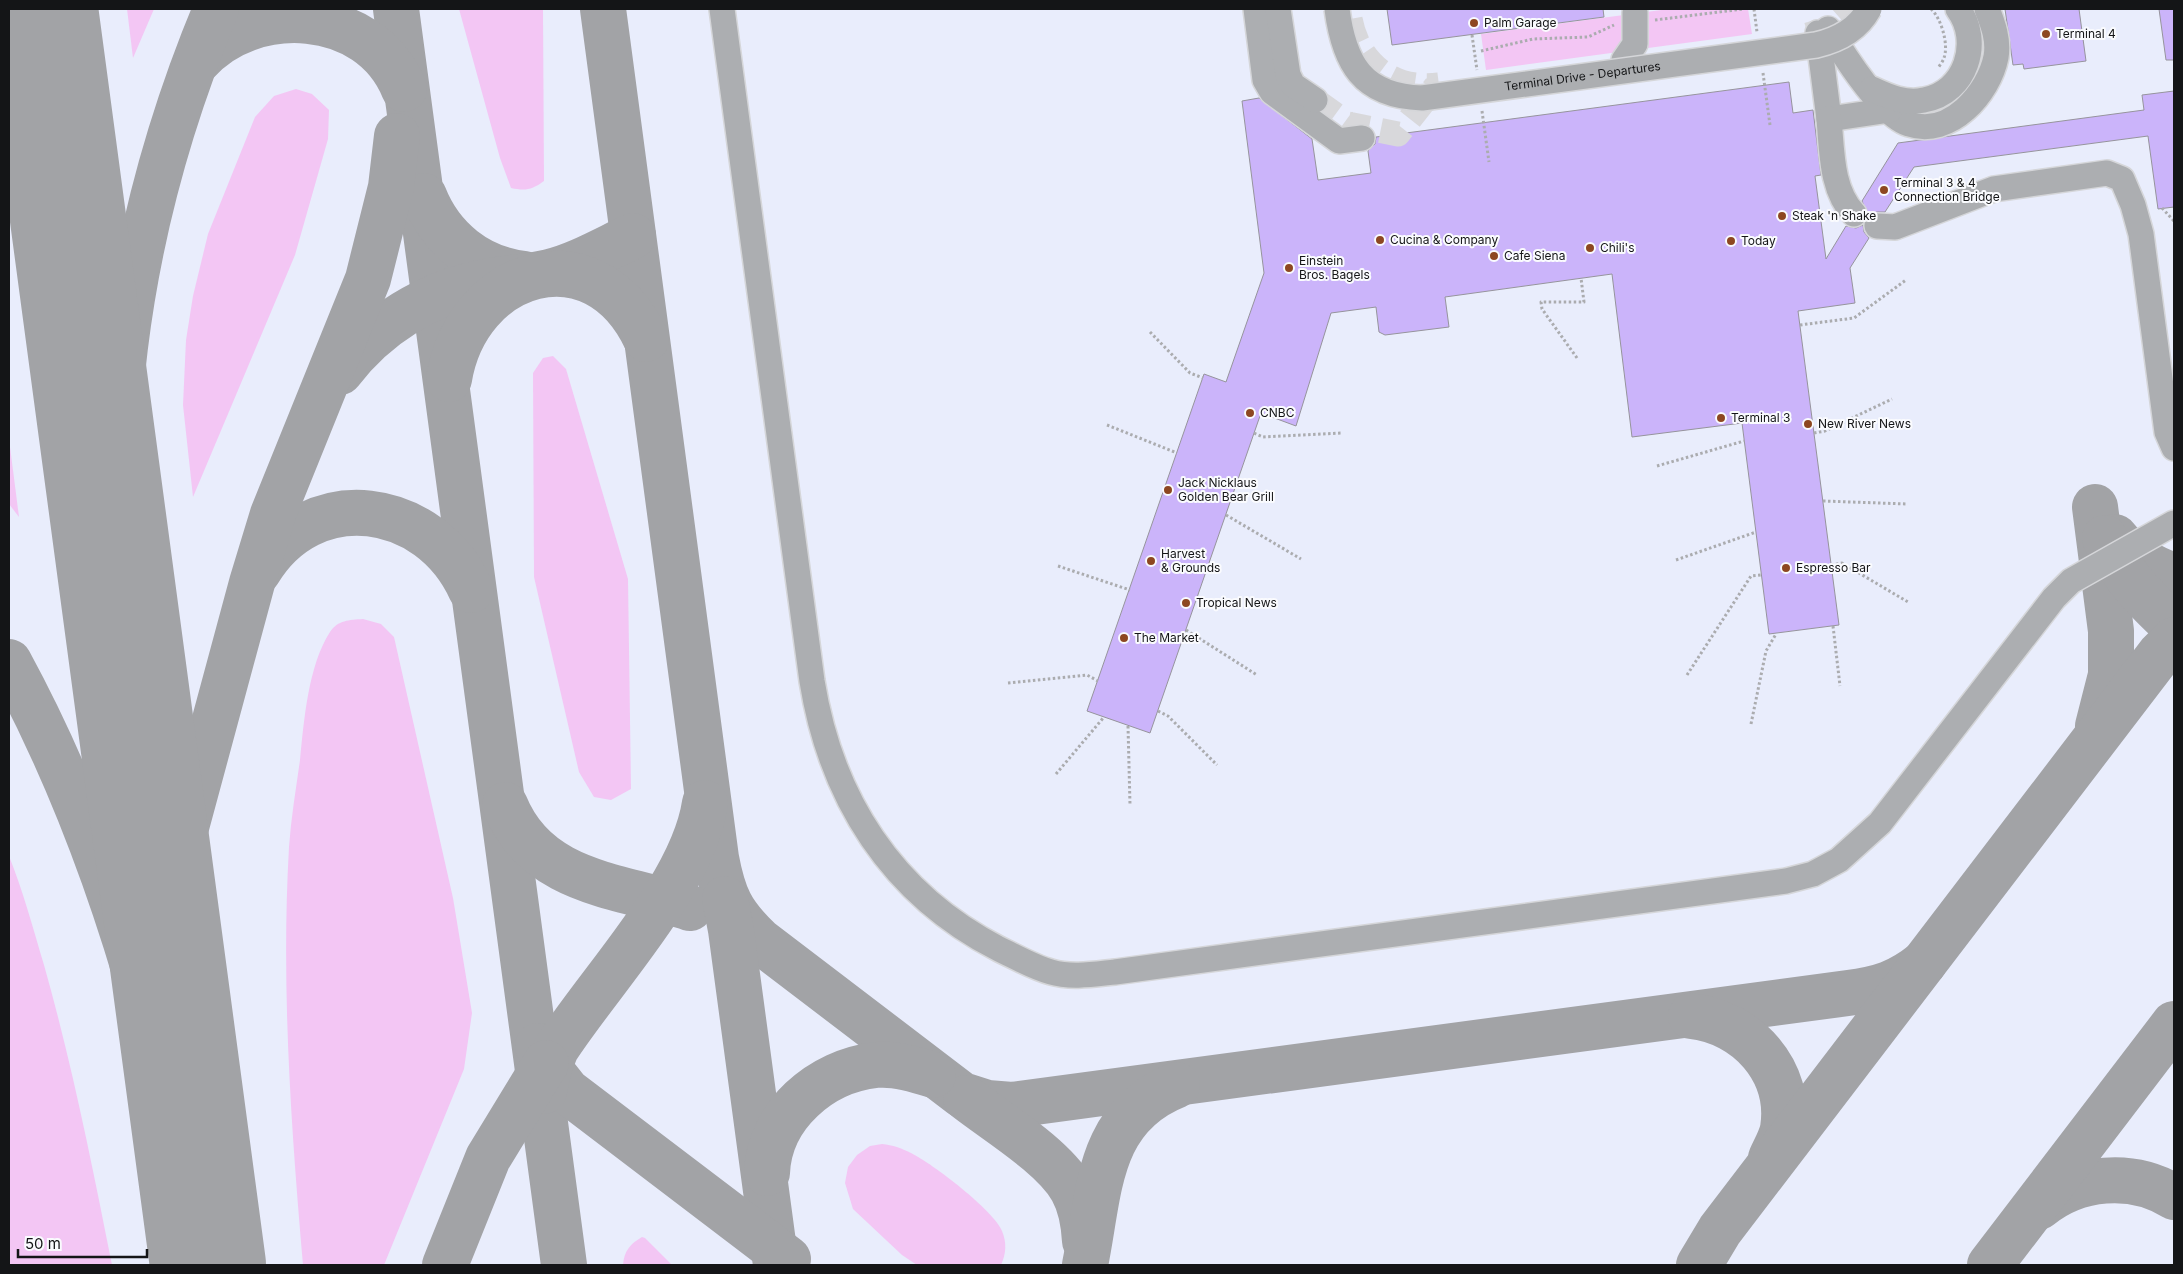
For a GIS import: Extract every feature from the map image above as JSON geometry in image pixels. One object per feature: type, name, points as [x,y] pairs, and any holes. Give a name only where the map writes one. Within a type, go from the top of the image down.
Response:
[{"type":"street","points":[[722,9],[812,681],[818,716],[829,751],[842,784],[859,816],[900,876],[927,901],[955,922],[994,946],[1052,972],[1087,975],[1115,972],[1786,881],[1813,874],[1839,860],[1880,823],[2054,598],[2071,581],[2174,523]]},
{"type":"street","points":[[1256,9],[1265,80],[1272,92],[1340,141],[1362,138]]},
{"type":"street","points":[[1278,9],[1288,75],[1293,85],[1315,100]]},
{"type":"street","name":"Terminal Drive - Departures","points":[[1337,9],[1340,32],[1347,56],[1362,77],[1371,85],[1391,94],[1422,98],[1816,45],[1849,31],[1863,19],[1869,9]]},
{"type":"street","points":[[1868,87],[1907,101],[1926,100],[1942,93],[1958,80],[1968,63],[1970,41],[1964,17],[1958,9]]},
{"type":"street","points":[[1854,214],[1844,203],[1839,192],[1830,119],[1823,31],[1849,65],[1895,117],[1909,124],[1923,126],[1942,122],[1960,114],[1976,100],[1990,79],[1996,56],[1995,30],[1987,9]]},
{"type":"street","points":[[1624,60],[1635,44],[1636,18]]},
{"type":"street","points":[[1830,119],[1890,110]]},
{"type":"street","points":[[1877,226],[1895,227],[2004,187],[2107,173],[2122,179],[2133,206],[2141,234],[2167,432],[2174,448]]},
{"type":"path","points":[[1481,50],[1534,39],[1588,37],[1614,25],[1636,18],[1743,9]]},
{"type":"path","points":[[1931,9],[1935,13],[1944,36],[1945,57],[1935,72]]},
{"type":"path","points":[[2162,208],[2174,221]]},
{"type":"path","points":[[1577,358],[1542,309],[1541,302],[1584,302],[1581,278]]},
{"type":"path","points":[[1800,325],[1854,318],[1906,280]]},
{"type":"path","points":[[1150,332],[1190,373],[1203,378]]},
{"type":"path","points":[[1814,434],[1825,431],[1892,399]]},
{"type":"path","points":[[1107,425],[1177,453]]},
{"type":"path","points":[[1254,433],[1263,437],[1341,433]]},
{"type":"path","points":[[1657,466],[1744,441]]},
{"type":"path","points":[[1823,501],[1907,504]]},
{"type":"path","points":[[1226,515],[1301,558]]},
{"type":"path","points":[[1676,560],[1756,532]]},
{"type":"path","points":[[1831,565],[1842,563],[1908,602]]},
{"type":"path","points":[[1058,566],[1130,590]]},
{"type":"path","points":[[1687,676],[1751,576],[1761,575]]},
{"type":"path","points":[[1833,626],[1840,686]]},
{"type":"path","points":[[1186,630],[1257,675]]},
{"type":"path","points":[[1751,724],[1766,651],[1776,634]]},
{"type":"path","points":[[1008,683],[1087,675],[1098,681]]},
{"type":"path","points":[[1158,712],[1168,716],[1217,765]]},
{"type":"path","points":[[1056,774],[1104,717]]},
{"type":"path","points":[[1128,726],[1130,805]]},
{"type":"shaded area","points":[[9,9],[2174,9],[2174,1265],[9,1265]]},
{"type":"shaded area","points":[[127,9],[154,9],[133,58]]},
{"type":"shaded area","points":[[459,9],[543,9],[544,181],[532,188],[511,188],[500,158]]},
{"type":"shaded area","points":[[1669,9],[1748,9],[1752,34],[1486,70],[1481,34]]},
{"type":"shaded area","points":[[296,89],[312,94],[329,110],[328,139],[295,255],[193,497],[183,405],[186,340],[193,296],[208,234],[255,117],[274,96]]},
{"type":"shaded area","points":[[553,356],[566,369],[628,579],[631,789],[611,800],[594,797],[579,772],[534,577],[533,373],[543,358]]},
{"type":"shaded area","points":[[9,439],[19,517],[9,504]]},
{"type":"shaded area","points":[[363,619],[381,624],[394,637],[453,898],[472,1013],[464,1069],[384,1265],[303,1265],[291,1108],[287,1004],[287,899],[292,814],[305,711],[317,661],[333,628],[344,621]]},
{"type":"shaded area","points":[[9,856],[32,923],[64,1039],[112,1265],[9,1265]]},
{"type":"shaded area","points":[[882,1144],[900,1148],[921,1159],[961,1188],[987,1212],[1004,1235],[1005,1248],[1001,1265],[917,1265],[902,1255],[853,1209],[845,1183],[848,1167],[857,1155],[870,1146]]},
{"type":"shaded area","points":[[642,1237],[672,1265],[623,1265],[628,1248]]},
{"type":"building","name":"Palm Garage","points":[[1387,9],[1603,9],[1604,17],[1392,45]]},
{"type":"building","name":"Terminal 4","points":[[2005,9],[2079,9],[2086,61],[2024,69],[2023,64],[2013,65]]},
{"type":"building","points":[[2159,9],[2174,9],[2174,60],[2166,60]]},
{"type":"building","name":"Terminal 3","points":[[1789,82],[1793,113],[1813,110],[1821,175],[1815,176],[1826,259],[1846,226],[1856,228],[1863,225],[1864,232],[1869,238],[1850,268],[1855,303],[1798,311],[1839,625],[1769,634],[1742,423],[1632,437],[1612,274],[1445,297],[1449,327],[1385,335],[1379,332],[1376,307],[1331,313],[1296,426],[1261,413],[1150,733],[1087,711],[1204,374],[1226,382],[1264,273],[1242,101],[1259,98],[1312,139],[1318,180],[1371,173],[1368,151],[1375,144],[1376,137]]},
{"type":"building","points":[[2174,91],[2174,207],[2158,209],[2148,136],[1914,167],[1885,212],[1868,215],[1862,201],[1898,143],[2144,110],[2142,95]]},
{"type":"taxiway","points":[[123,626],[118,536],[117,445],[127,333],[147,222],[161,168],[195,61],[216,9]]},
{"type":"taxiway","points":[[396,9],[564,1265]]},
{"type":"taxiway","points":[[603,9],[716,858],[725,894],[735,913],[760,941],[962,1095],[987,1103],[1012,1105],[1848,993],[1889,984],[1906,976],[1924,963]]},
{"type":"taxiway","points":[[197,62],[220,42],[247,28],[277,21],[308,21],[338,27],[365,41],[388,61],[404,89]]},
{"type":"taxiway","points":[[162,916],[252,583],[273,514],[368,279],[391,187],[397,136]]},
{"type":"taxiway","points":[[424,196],[440,226],[463,249],[492,266],[525,274]]},
{"type":"taxiway","points":[[340,372],[354,355],[386,326],[423,303],[464,287],[559,269],[581,261],[633,236]]},
{"type":"taxiway","points":[[449,379],[460,341],[480,311],[506,289],[535,276],[566,274],[596,283],[623,305],[646,339]]},
{"type":"taxiway","points":[[2095,507],[2111,631],[2111,675],[2098,726]]},
{"type":"taxiway","points":[[258,572],[281,543],[308,524],[338,514],[369,514],[400,521],[428,537],[452,560],[471,590]]},
{"type":"taxiway","points":[[2115,537],[2127,550],[2142,561],[2174,576]]},
{"type":"taxiway","points":[[2105,538],[2126,575],[2174,626]]},
{"type":"taxiway","points":[[1699,1265],[1720,1230],[2160,654],[2174,640]]},
{"type":"taxiway","points":[[9,662],[52,747],[71,791],[121,925],[156,1048],[201,1265]]},
{"type":"taxiway","points":[[544,1091],[549,1067],[556,1049],[643,930],[665,898],[683,866],[697,834],[705,803]]},
{"type":"taxiway","points":[[505,805],[519,831],[537,851],[559,866],[583,878],[690,908]]},
{"type":"taxiway","points":[[725,899],[731,930],[776,1265]]},
{"type":"taxiway","points":[[1691,1016],[1711,1020],[1730,1028],[1747,1039],[1773,1069],[1780,1088],[1784,1108],[1782,1133],[1771,1158]]},
{"type":"taxiway","points":[[1990,1265],[2174,1024]]},
{"type":"taxiway","points":[[538,1046],[552,1072],[567,1091],[788,1259]]},
{"type":"taxiway","points":[[445,1265],[488,1158],[546,1063]]},
{"type":"taxiway","points":[[767,1173],[770,1152],[777,1132],[788,1115],[802,1100],[836,1076],[876,1065],[898,1066],[933,1075]]},
{"type":"taxiway","points":[[1085,1265],[1099,1185],[1106,1160],[1116,1137],[1131,1116],[1150,1099],[1177,1085]]},
{"type":"taxiway","points":[[966,1098],[1024,1140],[1063,1176],[1078,1201],[1085,1241]]},
{"type":"taxiway","points":[[2039,1207],[2070,1189],[2087,1183],[2105,1181],[2141,1183],[2174,1197]]},
{"type":"runway","points":[[40,9],[208,1265]]},
{"type":"tunnel","points":[[1808,35],[1828,29],[1851,9]]},
{"type":"tunnel","points":[[1350,19],[1354,35],[1361,49],[1380,71],[1407,83],[1422,86],[1439,85]]},
{"type":"tunnel","points":[[1315,100],[1348,124],[1398,134],[1436,86]]},
{"type":"place","name":"Palm Garage","points":[[1474,23]]},
{"type":"place","name":"Terminal 4","points":[[2046,34]]},
{"type":"place","name":"Terminal 3 & 4 Connection Bridge","points":[[1884,190]]},
{"type":"place","name":"Steak 'n Shake","points":[[1782,216]]},
{"type":"place","name":"Cucina & Company","points":[[1380,240]]},
{"type":"place","name":"Today","points":[[1731,241]]},
{"type":"place","name":"Chili's","points":[[1590,248]]},
{"type":"place","name":"Cafe Siena","points":[[1494,256]]},
{"type":"place","name":"Einstein Bros. Bagels","points":[[1289,268]]},
{"type":"place","name":"CNBC","points":[[1250,413]]},
{"type":"place","name":"Terminal 3","points":[[1721,418]]},
{"type":"place","name":"New River News","points":[[1808,424]]},
{"type":"place","name":"Jack Nicklaus Golden Bear Grill","points":[[1168,490]]},
{"type":"place","name":"Harvest & Grounds","points":[[1151,561]]},
{"type":"place","name":"Espresso Bar","points":[[1786,568]]},
{"type":"place","name":"Tropical News","points":[[1186,603]]},
{"type":"place","name":"The Market","points":[[1124,638]]}]
